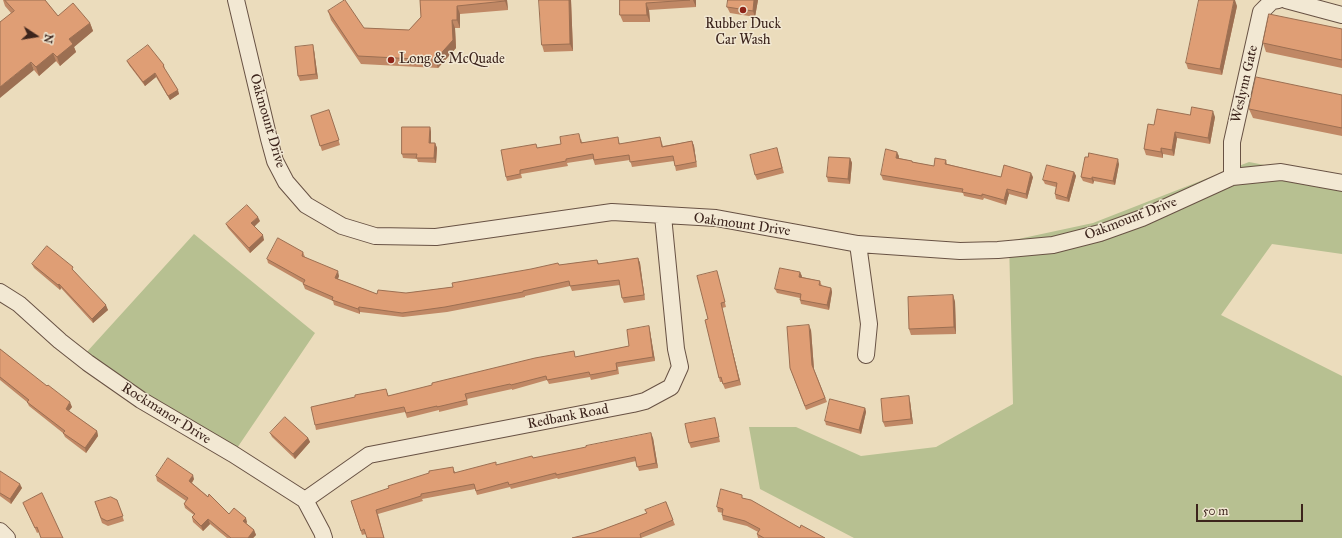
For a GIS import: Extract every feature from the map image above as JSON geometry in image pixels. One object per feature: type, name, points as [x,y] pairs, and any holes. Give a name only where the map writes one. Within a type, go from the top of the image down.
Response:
[{"type":"street","name":"Oakmount Drive","points":[[236,0],[275,161],[286,182],[306,205],[342,226],[375,236],[436,237],[612,212],[716,218],[858,244],[960,250],[998,250],[1053,245],[1100,234],[1142,218],[1232,177],[1281,172],[1342,183]]},
{"type":"street","name":"Weslynn Gate","points":[[1232,177],[1232,142],[1261,12],[1272,1],[1278,0]]},
{"type":"street","points":[[1286,0],[1342,15]]},
{"type":"street","name":"Redbank Road","points":[[305,500],[369,454],[633,404],[645,401],[671,387],[680,367],[676,349],[663,216]]},
{"type":"street","points":[[858,244],[869,324],[866,355]]},
{"type":"street","name":"Rockmanor Drive","points":[[0,292],[19,304],[60,341],[88,363],[141,400],[233,454],[305,500],[324,538]]},
{"type":"street","points":[[0,531],[7,538]]},
{"type":"green space","points":[[1249,162],[1342,180],[1342,254],[1272,244],[1221,315],[1342,376],[1342,538],[854,538],[760,489],[749,427],[796,427],[861,456],[936,447],[1013,404],[1009,241],[1093,223]]},
{"type":"green space","points":[[194,234],[315,333],[233,454],[85,354]]},
{"type":"building","points":[[5,0],[45,0],[58,16],[73,3],[90,23],[69,39],[73,44],[57,57],[53,53],[36,67],[31,62],[0,87],[0,22],[14,11]]},
{"type":"building","points":[[345,0],[364,28],[409,30],[421,17],[420,0],[505,1],[457,6],[457,20],[452,20],[453,40],[435,60],[358,56],[328,11]]},
{"type":"building","points":[[539,0],[569,0],[570,44],[542,45]]},
{"type":"building","points":[[620,0],[690,0],[646,3],[647,15],[620,15]]},
{"type":"building","points":[[728,0],[754,0],[753,11],[727,7]]},
{"type":"building","points":[[1199,0],[1234,0],[1220,69],[1186,63]]},
{"type":"building","points":[[1269,14],[1342,29],[1342,60],[1263,43]]},
{"type":"building","points":[[148,45],[164,65],[163,66],[178,90],[168,96],[155,73],[143,82],[127,61]]},
{"type":"building","points":[[313,45],[316,74],[298,76],[295,47]]},
{"type":"building","points":[[1256,77],[1342,95],[1342,128],[1249,109]]},
{"type":"building","points":[[1192,107],[1213,111],[1208,138],[1175,132],[1172,150],[1161,148],[1161,152],[1144,149],[1148,124],[1154,125],[1157,109],[1190,115]]},
{"type":"building","points":[[329,110],[339,140],[320,146],[311,116]]},
{"type":"building","points":[[402,127],[430,127],[429,143],[435,143],[434,158],[416,158],[417,154],[402,154]]},
{"type":"building","points":[[579,134],[581,143],[618,137],[619,144],[660,137],[662,147],[692,141],[696,162],[675,166],[673,156],[630,162],[629,155],[594,160],[593,154],[520,170],[520,174],[506,177],[501,150],[536,144],[537,148],[561,144],[560,137]]},
{"type":"building","points":[[777,148],[782,168],[755,175],[750,155]]},
{"type":"building","points":[[886,149],[897,152],[896,158],[934,166],[935,158],[946,160],[945,164],[1001,177],[1004,165],[1031,173],[1026,194],[1007,189],[1004,200],[982,194],[982,196],[962,192],[963,189],[881,175]]},
{"type":"building","points":[[1089,153],[1118,159],[1113,181],[1092,177],[1092,179],[1081,177],[1085,157],[1088,157]]},
{"type":"building","points":[[829,157],[850,158],[848,179],[827,177]]},
{"type":"building","points":[[1047,165],[1074,172],[1067,198],[1055,194],[1057,183],[1043,180]]},
{"type":"building","points":[[247,205],[258,217],[251,223],[263,235],[249,248],[226,224]]},
{"type":"building","points":[[278,238],[303,252],[302,256],[338,271],[335,278],[377,294],[378,290],[406,293],[453,287],[452,283],[558,263],[559,265],[597,260],[598,264],[638,258],[644,295],[622,298],[619,280],[570,286],[569,281],[523,292],[445,307],[402,313],[359,307],[358,309],[332,300],[333,297],[303,284],[305,280],[267,259]]},
{"type":"building","points":[[47,246],[73,267],[72,269],[106,305],[92,319],[59,284],[58,285],[32,264]]},
{"type":"building","points":[[780,268],[800,272],[799,277],[820,281],[819,285],[831,288],[827,305],[800,300],[801,294],[775,289]]},
{"type":"building","points":[[717,271],[725,302],[721,303],[739,380],[723,384],[721,377],[719,378],[705,320],[708,319],[697,276]]},
{"type":"building","points":[[953,295],[954,327],[909,329],[908,297]]},
{"type":"building","points":[[809,325],[812,365],[825,398],[805,406],[790,368],[787,327]]},
{"type":"building","points":[[649,326],[653,357],[616,363],[617,370],[590,375],[589,372],[547,380],[546,376],[465,394],[467,400],[437,407],[406,413],[404,407],[315,425],[311,407],[355,397],[355,395],[386,389],[388,396],[432,385],[432,383],[535,358],[574,351],[575,357],[629,346],[627,330]]},
{"type":"building","points":[[0,349],[70,402],[66,409],[97,431],[85,448],[63,433],[65,431],[27,402],[29,400],[0,377]]},
{"type":"building","points":[[909,396],[911,419],[883,422],[881,399]]},
{"type":"building","points":[[830,399],[865,408],[859,430],[825,421]]},
{"type":"building","points":[[285,417],[308,438],[293,454],[270,433]]},
{"type":"building","points":[[715,418],[719,437],[689,443],[685,424]]},
{"type":"building","points":[[651,433],[656,463],[637,467],[635,457],[556,475],[556,473],[509,485],[508,482],[476,491],[474,484],[421,494],[421,496],[376,510],[384,538],[367,538],[364,529],[361,531],[351,501],[389,488],[388,486],[429,473],[429,471],[453,467],[454,473],[496,462],[496,465],[532,456],[533,458]]},
{"type":"building","points":[[168,458],[193,475],[189,481],[208,497],[209,494],[229,514],[234,508],[246,518],[243,521],[254,530],[248,538],[231,538],[208,519],[201,526],[192,517],[195,514],[184,504],[188,498],[156,476]]},
{"type":"building","points":[[0,471],[20,484],[10,499],[0,493]]},
{"type":"building","points":[[721,489],[742,495],[742,498],[751,500],[800,528],[801,525],[825,538],[764,538],[757,534],[760,529],[745,521],[722,515],[723,509],[717,507]]},
{"type":"building","points":[[42,493],[63,538],[41,538],[37,527],[35,528],[23,503]]},
{"type":"building","points":[[111,497],[117,500],[123,516],[107,521],[101,518],[95,502]]},
{"type":"building","points":[[666,502],[673,520],[640,534],[641,538],[572,538],[596,532],[647,513],[645,510]]},
{"type":"place","name":"Rubber Duck Car Wash","points":[[743,10]]},
{"type":"place","name":"Long & McQuade","points":[[391,60]]}]
